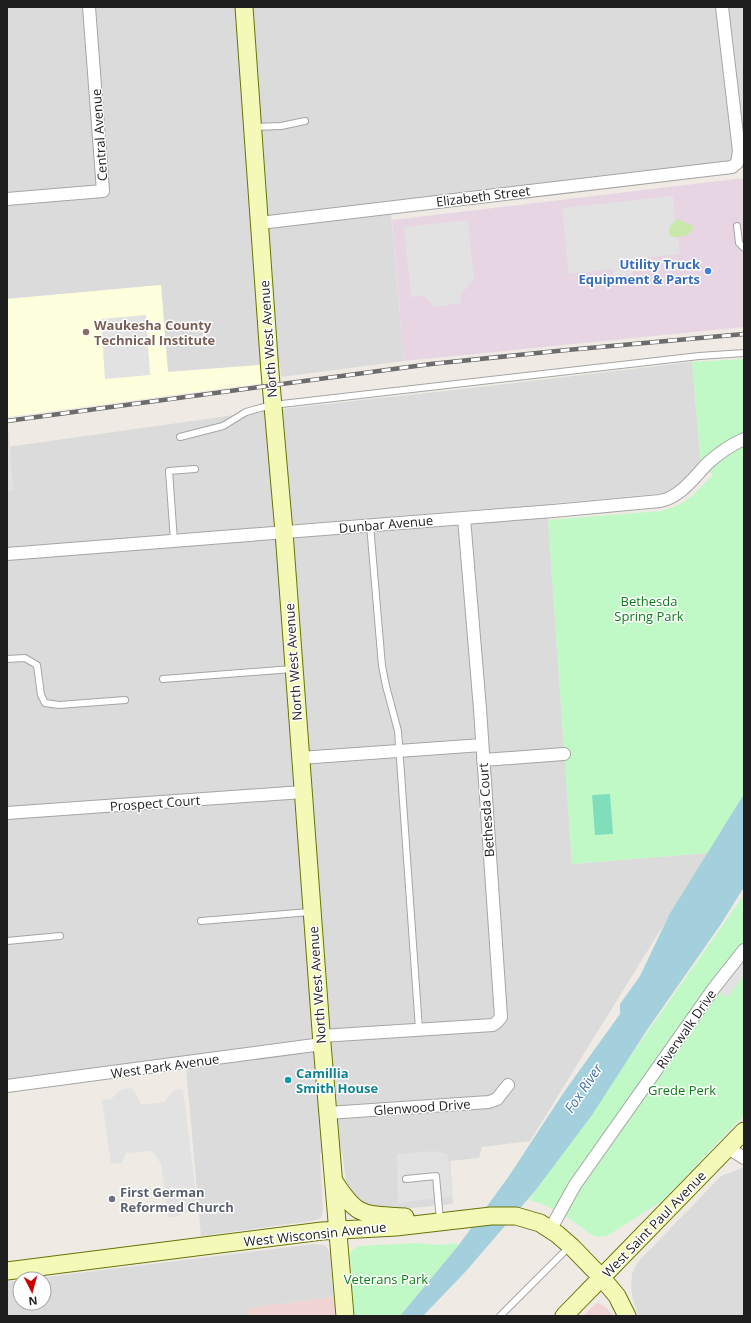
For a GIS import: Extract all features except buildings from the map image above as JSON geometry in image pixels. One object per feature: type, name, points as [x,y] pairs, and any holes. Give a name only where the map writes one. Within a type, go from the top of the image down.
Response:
[{"type":"street","name":"Central Avenue","points":[[7,199],[103,191],[90,7]]},
{"type":"street","name":"North West Avenue","points":[[244,7],[300,758],[345,1316]]},
{"type":"street","points":[[722,7],[738,92]]},
{"type":"street","name":"Elizabeth Street","points":[[260,223],[732,167],[737,163],[739,152],[738,92]]},
{"type":"street","name":"Dunbar Avenue","points":[[7,554],[553,511],[667,500],[675,496],[709,462],[725,450],[744,439]]},
{"type":"street","name":"Bethesda Court","points":[[419,1029],[493,1024],[501,1017],[464,518]]},
{"type":"street","points":[[300,758],[482,745]]},
{"type":"street","points":[[483,760],[564,754]]},
{"type":"street","name":"Prospect Court","points":[[7,813],[303,792]]},
{"type":"street","name":"Riverwalk Drive","points":[[550,1230],[575,1185],[714,988],[744,950]]},
{"type":"street","name":"West Park Avenue","points":[[7,1086],[322,1040],[419,1029]]},
{"type":"street","name":"Glenwood Drive","points":[[328,1113],[489,1102],[494,1101],[508,1085]]},
{"type":"street","name":"West Saint Paul Avenue","points":[[564,1316],[744,1131]]},
{"type":"street","points":[[728,1148],[744,1158]]},
{"type":"street","points":[[334,1181],[343,1196],[358,1211],[367,1214],[404,1216],[440,1222]]},
{"type":"street","name":"West Wisconsin Avenue","points":[[7,1270],[337,1230],[396,1227],[491,1216],[516,1216],[534,1220],[571,1246],[617,1296],[626,1316]]},
{"type":"lane","points":[[253,127],[281,126],[305,121]]},
{"type":"lane","points":[[737,226],[739,243],[744,248]]},
{"type":"lane","points":[[180,437],[223,426],[246,412],[273,405],[699,356],[744,353]]},
{"type":"lane","points":[[174,541],[169,471],[195,469]]},
{"type":"lane","points":[[370,525],[382,666],[398,731],[400,751],[419,1029]]},
{"type":"lane","points":[[7,659],[25,658],[37,665],[41,695],[45,703],[59,705],[125,700]]},
{"type":"lane","points":[[163,680],[294,669]]},
{"type":"lane","points":[[201,921],[312,912]]},
{"type":"lane","points":[[7,941],[60,936]]},
{"type":"lane","points":[[406,1179],[436,1176],[440,1222]]},
{"type":"lane","points":[[500,1316],[571,1246]]},
{"type":"shaded area","points":[[7,7],[744,7],[744,141],[733,142],[734,157],[731,161],[726,163],[390,201],[404,361],[281,377],[280,363],[167,372],[161,285],[7,299]]},
{"type":"shaded area","points":[[744,178],[744,327],[404,361],[392,220]]},
{"type":"shaded area","points":[[673,196],[675,220],[669,227],[669,235],[678,237],[680,254],[631,259],[632,274],[614,276],[613,269],[569,274],[562,208]]},
{"type":"shaded area","points":[[468,220],[474,280],[460,295],[461,303],[435,307],[423,296],[411,297],[404,227]]},
{"type":"shaded area","name":"Waukesha County Technical Institute","points":[[161,285],[168,372],[261,365],[263,383],[7,417],[7,299]]},
{"type":"shaded area","points":[[146,315],[150,375],[105,379],[101,319]]},
{"type":"shaded area","points":[[692,362],[701,465],[673,489],[665,493],[547,504],[572,864],[708,853],[530,1141],[482,1147],[479,1158],[450,1161],[453,1204],[381,1211],[358,1201],[349,1188],[346,1180],[342,1151],[320,1153],[323,1210],[322,1216],[319,1219],[201,1236],[185,1057],[7,1080],[7,491],[10,491],[7,447],[264,411]]},
{"type":"shaded area","points":[[9,431],[13,490],[7,491],[7,432]]},
{"type":"shaded area","points":[[744,950],[744,976],[727,998],[714,988]]},
{"type":"shaded area","points":[[132,1088],[142,1105],[164,1102],[174,1090],[183,1089],[198,1210],[190,1211],[176,1217],[168,1217],[161,1164],[152,1151],[126,1153],[122,1163],[111,1164],[102,1100],[111,1099],[122,1089]]},
{"type":"shaded area","points":[[434,1151],[448,1154],[452,1196],[398,1203],[397,1154]]},
{"type":"shaded area","points":[[744,1167],[744,1316],[638,1316],[631,1286],[632,1274],[637,1263],[721,1176]]},
{"type":"shaded area","points":[[314,1244],[324,1245],[330,1253],[334,1297],[249,1308],[249,1316],[7,1316],[7,1282],[12,1281],[12,1311],[52,1311],[52,1276]]},
{"type":"shaded area","points":[[334,1297],[345,1316],[249,1316],[248,1308]]},
{"type":"shaded area","points":[[598,1303],[606,1307],[613,1316],[583,1316],[595,1304]]},
{"type":"green space","points":[[677,219],[693,226],[689,234],[680,237],[673,237],[669,235],[669,227]]},
{"type":"green space","name":"Bethesda Spring Park","points":[[744,359],[744,889],[708,853],[572,864],[548,520],[661,511],[679,505],[692,496],[713,475],[701,465],[692,362]]},
{"type":"green space","points":[[610,794],[613,834],[595,835],[592,795]]},
{"type":"green space","name":"Grede Perk","points":[[744,895],[744,1115],[662,1201],[607,1236],[596,1237],[554,1209],[529,1200]]},
{"type":"green space","name":"Veterans Park","points":[[415,1243],[440,1245],[457,1243],[458,1246],[400,1316],[354,1316],[350,1255],[352,1250],[359,1246]]},
{"type":"water","name":"Fox River","points":[[744,794],[744,887],[721,924],[647,1030],[592,1115],[535,1191],[467,1270],[423,1316],[400,1316],[458,1246],[509,1176],[564,1092],[620,1014],[620,1004],[640,976],[669,915]]},
{"type":"railway","points":[[7,421],[431,364],[744,334]]},
{"type":"place","name":"Utility Truck Equipment & Parts","points":[[708,271]]},
{"type":"place","name":"Waukesha County Technical Institute","points":[[86,332]]},
{"type":"place","name":"Camillia Smith House","points":[[288,1080]]},
{"type":"place","name":"First German Reformed Church","points":[[112,1199]]}]
